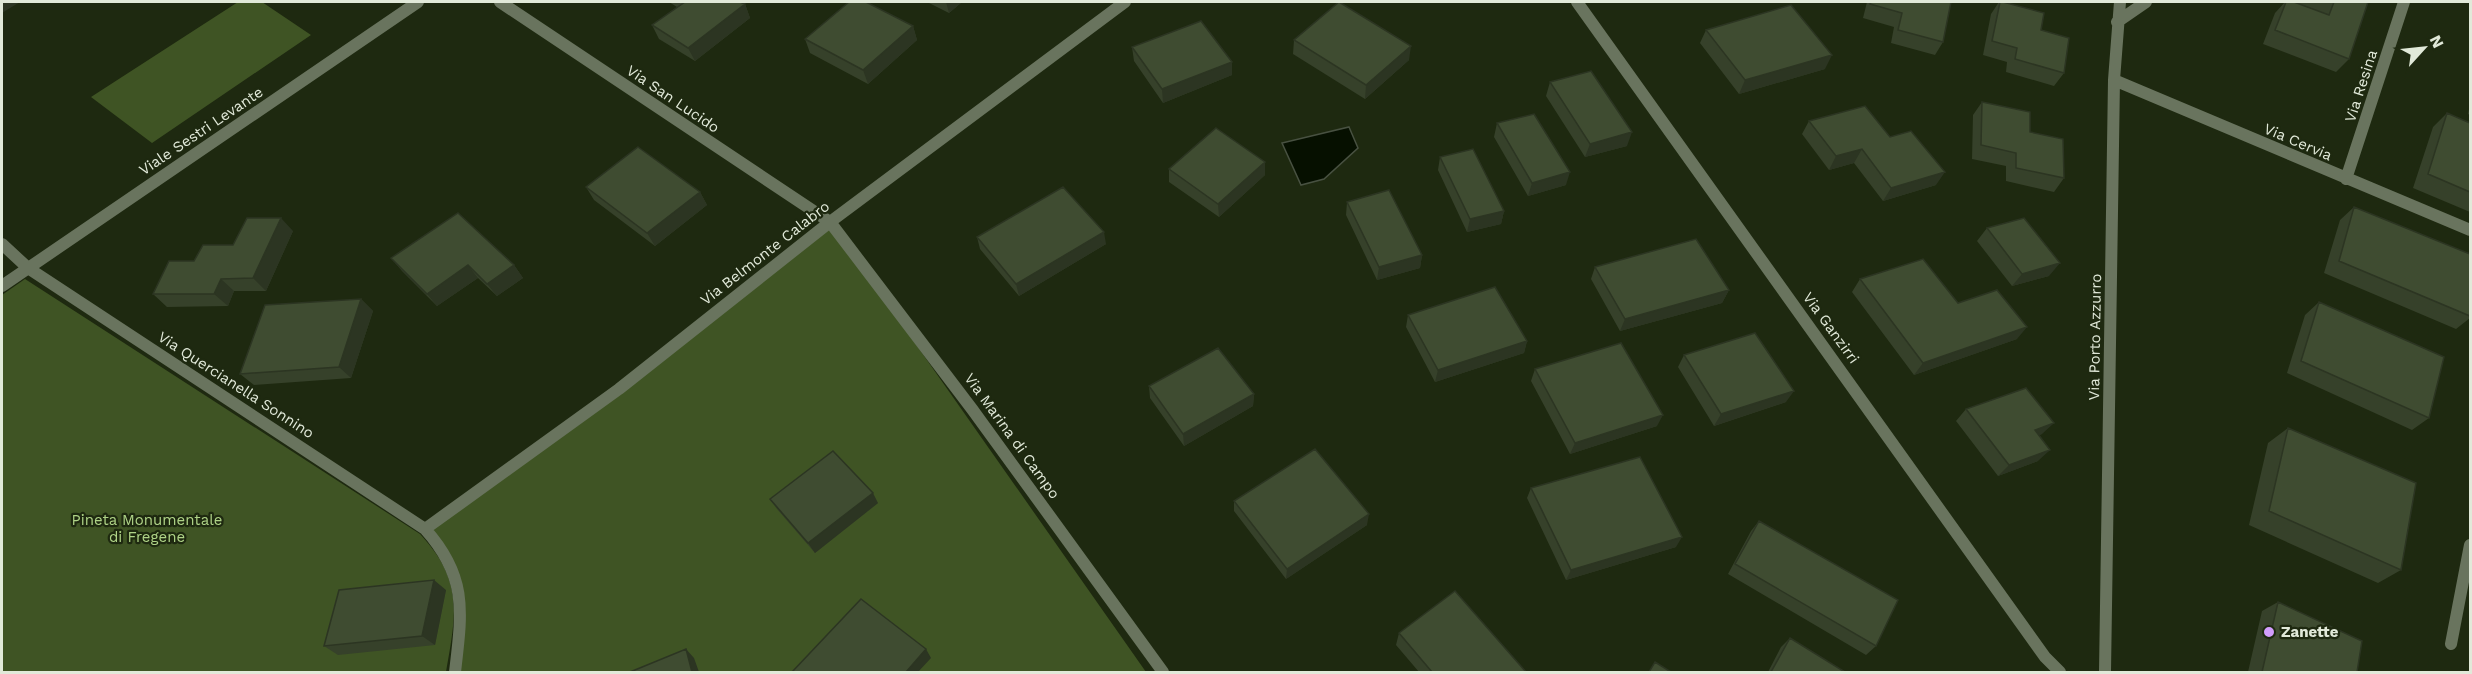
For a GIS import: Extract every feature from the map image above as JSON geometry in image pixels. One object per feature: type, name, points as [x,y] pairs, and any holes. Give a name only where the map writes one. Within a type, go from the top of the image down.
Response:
[{"type":"street","name":"Viale Sestri Levante","points":[[2,286],[418,2]]},
{"type":"street","name":"Via San Lucido","points":[[500,2],[830,222]]},
{"type":"street","name":"Via Belmonte Calabro","points":[[425,529],[619,388],[830,222],[1125,2]]},
{"type":"street","name":"Via Ganzirri","points":[[1577,2],[2046,657],[2060,672]]},
{"type":"street","name":"Via Porto Azzurro","points":[[2105,672],[2114,80],[2120,2]]},
{"type":"street","points":[[2117,22],[2146,2]]},
{"type":"street","name":"Via Resina","points":[[2346,179],[2404,2]]},
{"type":"street","name":"Via Cervia","points":[[2114,80],[2470,230]]},
{"type":"street","name":"Via Marina di Campo","points":[[830,222],[972,409],[1163,672]]},
{"type":"street","name":"Via Quercianella Sonnino","points":[[2,244],[28,268],[425,529],[446,554],[457,579],[459,620],[455,672]]},
{"type":"street","points":[[2451,644],[2470,545]]},
{"type":"green space","points":[[238,2],[262,2],[311,35],[152,143],[91,97]]},
{"type":"green space","points":[[830,222],[1146,672],[455,672],[459,596],[425,529]]},
{"type":"green space","name":"Pineta Monumentale di Fregene","points":[[25,279],[420,534],[444,567],[450,583],[454,615],[446,672],[2,672],[2,295]]},
{"type":"shaded area","points":[[1349,127],[1358,148],[1324,179],[1301,185],[1282,143]]},
{"type":"building","points":[[685,2],[740,2],[745,4],[688,48],[652,25]]},
{"type":"building","points":[[849,2],[866,2],[913,26],[863,70],[805,39]]},
{"type":"building","points":[[1339,2],[1411,46],[1366,85],[1294,40]]},
{"type":"building","points":[[1871,2],[1951,2],[1943,42],[1898,30],[1902,13],[1870,4]]},
{"type":"building","points":[[2000,2],[2044,13],[2041,30],[2069,38],[2064,73],[2015,59],[2017,48],[1992,41]]},
{"type":"building","points":[[2286,2],[2294,2],[2329,15],[2334,2],[2368,2],[2349,59],[2275,30]]},
{"type":"building","points":[[1791,5],[1832,55],[1745,80],[1706,30]]},
{"type":"building","points":[[1201,21],[1232,62],[1162,89],[1132,47]]},
{"type":"building","points":[[1591,71],[1632,132],[1590,144],[1550,82]]},
{"type":"building","points":[[1982,102],[2030,112],[2030,132],[2063,139],[2064,178],[2016,168],[2016,153],[1981,145]]},
{"type":"building","points":[[1865,106],[1890,137],[1911,131],[1945,172],[1891,188],[1862,149],[1836,156],[1809,121]]},
{"type":"building","points":[[2447,113],[2470,123],[2470,192],[2428,174]]},
{"type":"building","points":[[1534,114],[1570,172],[1532,183],[1497,123]]},
{"type":"building","points":[[1216,128],[1265,162],[1218,204],[1169,169]]},
{"type":"building","points":[[638,147],[700,192],[647,233],[586,187]]},
{"type":"building","points":[[1473,149],[1504,211],[1470,219],[1440,157]]},
{"type":"building","points":[[1063,187],[1104,232],[1016,284],[977,237]]},
{"type":"building","points":[[1389,190],[1422,255],[1379,267],[1347,202]]},
{"type":"building","points":[[2354,207],[2470,254],[2470,316],[2339,261]]},
{"type":"building","points":[[458,213],[514,265],[487,284],[468,265],[427,294],[391,258]]},
{"type":"building","points":[[247,218],[281,218],[253,278],[221,279],[214,294],[153,294],[169,261],[194,261],[203,245],[233,245]]},
{"type":"building","points":[[2024,218],[2060,263],[2022,274],[1987,228]]},
{"type":"building","points":[[1696,239],[1729,290],[1625,319],[1595,267]]},
{"type":"building","points":[[1923,259],[1958,303],[1997,290],[2027,327],[1923,363],[1860,279]]},
{"type":"building","points":[[1495,287],[1527,341],[1438,370],[1408,315]]},
{"type":"building","points":[[361,299],[339,367],[240,374],[265,305]]},
{"type":"building","points":[[2319,302],[2444,357],[2429,418],[2301,361]]},
{"type":"building","points":[[1755,333],[1794,391],[1721,414],[1684,355]]},
{"type":"building","points":[[1621,343],[1663,415],[1575,443],[1535,369]]},
{"type":"building","points":[[1218,348],[1254,394],[1183,434],[1149,386]]},
{"type":"building","points":[[2026,388],[2054,423],[2035,430],[2050,450],[2009,465],[1966,409]]},
{"type":"building","points":[[2288,428],[2416,483],[2401,570],[2269,511]]},
{"type":"building","points":[[1315,449],[1369,514],[1287,569],[1234,501]]},
{"type":"building","points":[[833,451],[873,493],[808,543],[770,499]]},
{"type":"building","points":[[1640,457],[1682,537],[1571,570],[1531,488]]},
{"type":"building","points":[[1759,521],[1898,600],[1876,646],[1735,564]]},
{"type":"building","points":[[434,580],[422,636],[324,646],[339,590]]},
{"type":"building","points":[[1455,591],[1526,672],[1432,672],[1399,633]]},
{"type":"building","points":[[861,599],[926,649],[906,672],[792,672]]},
{"type":"building","points":[[2278,602],[2362,641],[2357,672],[2262,672]]},
{"type":"building","points":[[1790,638],[1845,672],[1771,672]]},
{"type":"building","points":[[686,649],[692,672],[630,672]]},
{"type":"building","points":[[1655,662],[1671,672],[1649,672]]},
{"type":"place","name":"Zanette","points":[[2269,632]]}]
